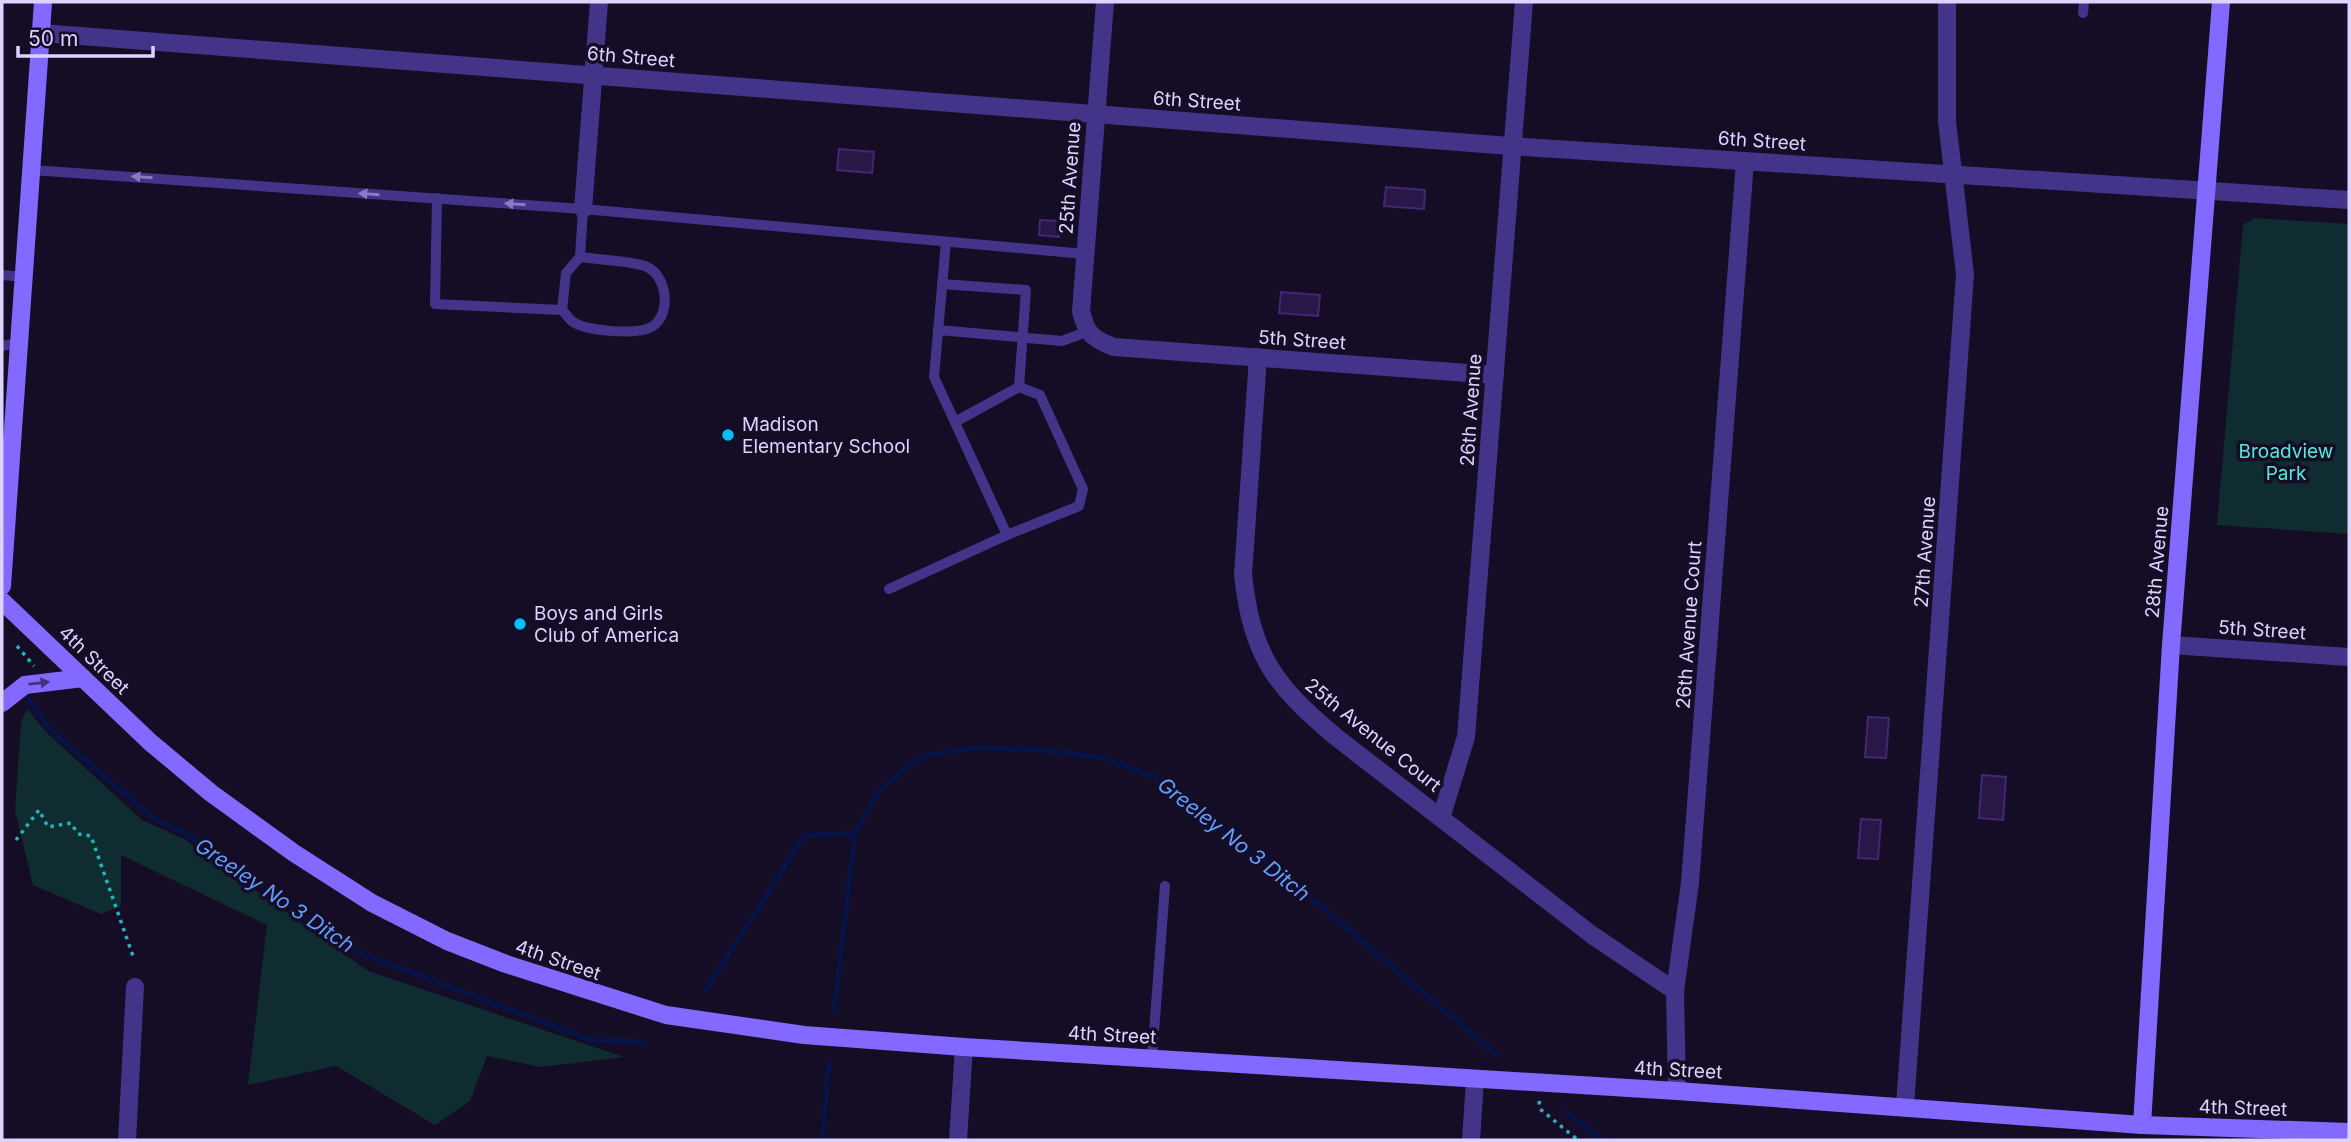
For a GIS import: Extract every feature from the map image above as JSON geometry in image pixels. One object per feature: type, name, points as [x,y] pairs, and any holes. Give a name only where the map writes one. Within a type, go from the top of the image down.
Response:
[{"type":"main road","points":[[2,586],[10,344],[24,277],[43,2]]},
{"type":"main road","name":"28th Avenue","points":[[2142,1125],[2171,645],[2221,2]]},
{"type":"main road","name":"4th Street","points":[[2,601],[150,742],[220,800],[294,853],[375,905],[447,941],[562,984],[644,1010],[700,1021],[804,1035],[964,1047],[1905,1106],[2142,1125],[2349,1132]]},
{"type":"main road","points":[[2,703],[25,685],[83,678]]},
{"type":"street","points":[[583,209],[599,2]]},
{"type":"street","name":"25th Avenue","points":[[1086,332],[1081,311],[1105,2]]},
{"type":"street","name":"26th Avenue","points":[[1441,818],[1466,737],[1510,146],[1524,2]]},
{"type":"street","name":"27th Avenue","points":[[1905,1106],[1965,274],[1947,121],[1940,2]]},
{"type":"street","name":"6th Street","points":[[41,33],[1510,146],[2349,200]]},
{"type":"street","name":"26th Avenue Court","points":[[1677,1091],[1675,991],[1690,883],[1745,161]]},
{"type":"street","name":"5th Street","points":[[1086,332],[1107,345],[1495,375]]},
{"type":"street","name":"25th Avenue Court","points":[[1258,357],[1243,575],[1247,610],[1257,645],[1277,680],[1301,708],[1441,818],[1592,935],[1675,991]]},
{"type":"street","name":"5th Street","points":[[2171,645],[2349,657]]},
{"type":"street","points":[[127,1140],[135,987]]},
{"type":"street","points":[[958,1140],[964,1047]]},
{"type":"street","points":[[1471,1140],[1475,1080]]},
{"type":"lane","points":[[2083,13],[2084,2]]},
{"type":"lane","points":[[32,170],[583,209],[1085,254]]},
{"type":"lane","points":[[437,198],[435,304],[562,310],[575,323],[627,332],[641,332],[652,327],[662,312],[664,289],[657,274],[645,267],[580,257]]},
{"type":"lane","points":[[562,310],[566,273],[580,257],[583,209]]},
{"type":"lane","points":[[946,242],[934,377],[1007,535]]},
{"type":"lane","points":[[2,275],[24,277]]},
{"type":"lane","points":[[943,284],[1026,290],[1019,387]]},
{"type":"lane","points":[[938,330],[1062,341],[1086,332]]},
{"type":"lane","points":[[889,589],[1007,535],[1079,506],[1083,489],[1040,395],[1019,387],[955,422]]},
{"type":"lane","points":[[1152,1058],[1165,886]]},
{"type":"path","points":[[17,646],[38,671]]},
{"type":"path","points":[[16,840],[39,810],[48,827],[71,824],[78,834],[91,836],[133,956]]},
{"type":"path","points":[[1540,1109],[1578,1140]]},
{"type":"green space","name":"Broadview Park","points":[[2254,218],[2349,224],[2349,534],[2217,525],[2243,225]]},
{"type":"green space","points":[[27,709],[46,732],[142,820],[184,839],[368,971],[624,1057],[540,1067],[487,1056],[470,1101],[435,1125],[336,1066],[248,1085],[267,925],[121,855],[121,906],[101,914],[33,885],[15,811],[21,722]]},
{"type":"building","points":[[839,149],[874,152],[872,173],[837,170]]},
{"type":"building","points":[[1386,187],[1425,190],[1424,209],[1384,206]]},
{"type":"building","points":[[1040,220],[1060,221],[1059,237],[1039,235]]},
{"type":"building","points":[[1281,292],[1320,295],[1318,316],[1279,313]]},
{"type":"building","points":[[1868,717],[1889,718],[1886,758],[1865,757]]},
{"type":"building","points":[[1982,775],[2006,777],[2003,820],[1979,818]]},
{"type":"building","points":[[1861,819],[1881,820],[1878,859],[1858,858]]},
{"type":"waterway","name":"Greeley No 3 Ditch","points":[[28,698],[49,729],[153,818],[188,835],[355,951],[591,1040],[643,1042]]},
{"type":"waterway","name":"Greeley No 3 Ditch","points":[[706,990],[804,836],[855,833],[878,791],[921,757],[971,748],[1036,749],[1104,758],[1155,777],[1281,873],[1496,1054]]},
{"type":"waterway","points":[[834,1010],[855,833]]},
{"type":"waterway","points":[[822,1140],[829,1062]]},
{"type":"waterway","name":"Greeley No 3 Ditch","points":[[1567,1113],[1603,1140]]},
{"type":"place","name":"Madison Elementary School","points":[[728,435]]},
{"type":"place","name":"Boys and Girls Club of America","points":[[520,624]]}]
